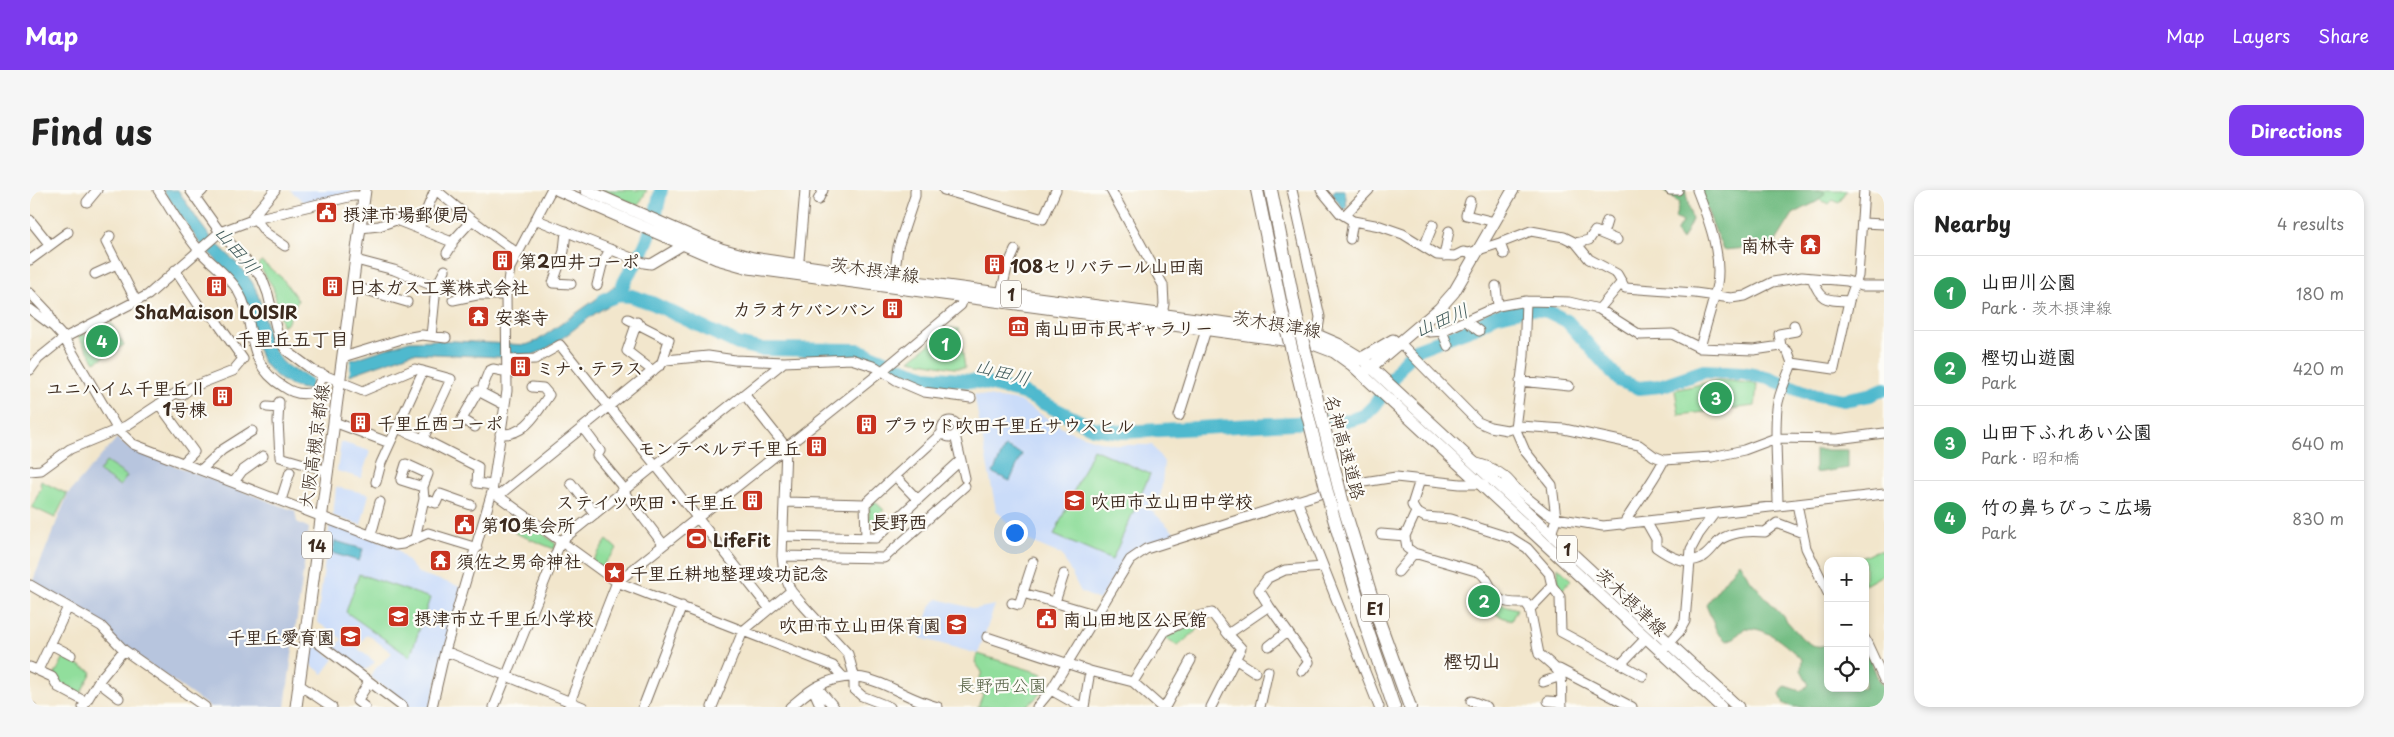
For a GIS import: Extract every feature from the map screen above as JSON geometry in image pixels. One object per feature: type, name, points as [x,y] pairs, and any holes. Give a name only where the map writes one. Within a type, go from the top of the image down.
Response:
[{"type":"highway","name":"名神高速道路","points":[[1258,190],[1282,312],[1338,510],[1410,707]]},
{"type":"highway","name":"名神高速道路","points":[[1271,190],[1338,510],[1366,626],[1394,707]]},
{"type":"main road","name":"茨木摂津線","points":[[558,190],[644,221]]},
{"type":"main road","name":"茨木摂津線","points":[[586,190],[658,228],[683,245],[717,259],[749,268],[894,279],[964,293],[1000,293],[1161,319],[1206,330],[1314,344],[1356,361]]},
{"type":"main road","points":[[1356,361],[1416,328],[1439,309],[1454,292],[1513,190]]},
{"type":"main road","name":"大阪高槻京都線","points":[[296,707],[365,193]]},
{"type":"main road","name":"茨木摂津線","points":[[658,228],[721,249],[798,271],[1161,319],[1317,335],[1338,344],[1481,484],[1646,638],[1665,647],[1734,706]]},
{"type":"main road","points":[[1366,371],[1403,345],[1416,328]]},
{"type":"main road","name":"茨木摂津線","points":[[1393,396],[1473,462],[1551,535],[1665,647],[1721,707]]},
{"type":"street","points":[[86,202],[98,190]]},
{"type":"street","points":[[158,190],[201,249],[239,292],[246,310],[252,347],[265,371],[277,383],[291,392],[308,394],[316,392],[319,373]]},
{"type":"street","points":[[203,190],[193,194],[218,235],[262,278],[280,340],[287,351],[319,373],[363,391],[415,369],[451,379],[423,439]]},
{"type":"street","points":[[276,190],[252,216],[266,233],[285,246]]},
{"type":"street","points":[[419,228],[435,190],[517,253]]},
{"type":"street","points":[[432,707],[445,651],[494,491],[508,372],[506,295],[510,268],[551,190]]},
{"type":"street","points":[[798,271],[805,190]]},
{"type":"street","points":[[818,200],[824,190]]},
{"type":"street","points":[[894,279],[898,247],[915,196],[915,190]]},
{"type":"street","points":[[944,190],[1043,219],[1056,190]]},
{"type":"street","points":[[1111,190],[1162,286],[1161,319]]},
{"type":"street","points":[[1292,190],[1320,317],[1317,335]]},
{"type":"street","points":[[1321,190],[1340,213],[1353,221],[1380,226],[1401,234],[1436,255],[1456,256],[1463,252],[1469,253],[1500,244],[1531,231],[1564,236],[1576,243],[1589,259],[1617,274],[1624,288],[1635,290],[1695,293],[1731,298],[1745,296],[1773,282],[1802,277],[1862,286],[1884,286]]},
{"type":"street","points":[[1345,215],[1369,190]]},
{"type":"street","points":[[1670,190],[1678,190]]},
{"type":"street","points":[[1697,190],[1714,243],[1717,259],[1717,284],[1700,348]]},
{"type":"street","points":[[1792,363],[1834,369],[1849,301],[1856,284],[1864,190]]},
{"type":"street","points":[[30,370],[38,359],[64,338],[156,289],[175,270],[218,235],[255,219],[365,193]]},
{"type":"street","points":[[1470,201],[1466,215],[1495,222]]},
{"type":"street","points":[[536,219],[644,263],[651,264],[683,245]]},
{"type":"street","points":[[30,220],[50,245]]},
{"type":"street","points":[[360,228],[379,226],[396,220],[452,242]]},
{"type":"street","points":[[447,253],[452,242],[472,220]]},
{"type":"street","points":[[1350,239],[1353,221]]},
{"type":"street","points":[[1603,234],[1607,221]]},
{"type":"street","points":[[1862,223],[1884,224]]},
{"type":"street","points":[[1424,248],[1433,225]]},
{"type":"street","points":[[566,231],[564,251],[553,284],[571,284]]},
{"type":"street","points":[[1444,256],[1448,231]]},
{"type":"street","points":[[1576,243],[1589,240],[1594,231],[1617,240]]},
{"type":"street","points":[[30,260],[68,232]]},
{"type":"street","points":[[110,236],[106,242],[136,301]]},
{"type":"street","points":[[1500,244],[1504,254]]},
{"type":"street","points":[[597,284],[602,265],[610,249]]},
{"type":"street","points":[[1000,293],[1007,268],[1015,250]]},
{"type":"street","points":[[356,260],[394,270],[436,287]]},
{"type":"street","points":[[95,274],[117,264]]},
{"type":"street","points":[[30,471],[41,470],[70,449],[118,430],[176,393],[182,395],[192,387],[233,371],[243,359],[214,318],[202,310],[175,270]]},
{"type":"street","points":[[431,336],[436,287],[445,270]]},
{"type":"street","points":[[1812,278],[1819,295],[1828,300],[1849,301]]},
{"type":"street","points":[[1599,309],[1622,282]]},
{"type":"street","points":[[461,283],[463,298]]},
{"type":"street","points":[[352,286],[407,302]]},
{"type":"street","points":[[1496,286],[1498,306]]},
{"type":"street","points":[[30,293],[48,312],[54,327]]},
{"type":"street","points":[[569,704],[617,582],[898,358],[961,305],[964,293]]},
{"type":"street","points":[[453,300],[477,295],[506,295]]},
{"type":"street","points":[[1416,328],[1430,332],[1442,331],[1498,306],[1526,301],[1569,302],[1599,309],[1640,335],[1672,334],[1700,348],[1754,350],[1782,346]]},
{"type":"street","points":[[1526,301],[1515,428],[1525,451],[1552,485],[1556,518],[1551,535]]},
{"type":"street","points":[[30,309],[54,327],[64,338],[118,430],[133,444],[399,545],[423,534],[433,533],[477,548]]},
{"type":"street","points":[[653,371],[627,351],[633,320],[669,340],[661,365]]},
{"type":"street","points":[[1466,321],[1479,331]]},
{"type":"street","points":[[1778,506],[1777,407],[1780,392],[1792,363],[1788,352],[1782,346],[1779,334],[1796,331],[1794,325]]},
{"type":"street","points":[[1178,416],[1206,330]]},
{"type":"street","points":[[1442,331],[1448,346]]},
{"type":"street","points":[[343,358],[405,338],[431,336],[446,338]]},
{"type":"street","points":[[508,360],[535,359],[560,345],[769,608]]},
{"type":"street","points":[[1403,345],[1478,422],[1490,427],[1507,430],[1520,426],[1564,429],[1639,445],[1654,456],[1664,460],[1720,456],[1744,450],[1776,438],[1837,439],[1884,433]]},
{"type":"street","points":[[494,491],[583,428],[666,360],[708,356],[735,360],[784,362],[851,359],[882,371],[896,380],[924,392],[971,398]]},
{"type":"street","points":[[494,707],[561,542],[655,464],[784,362]]},
{"type":"street","points":[[483,386],[489,371],[493,369],[508,372]]},
{"type":"street","points":[[376,482],[396,428],[423,371]]},
{"type":"street","points":[[1520,381],[1553,388],[1569,386]]},
{"type":"street","points":[[500,434],[510,435],[529,424],[549,395],[543,388],[532,387]]},
{"type":"street","points":[[475,427],[462,419],[478,391],[505,405]]},
{"type":"street","points":[[744,394],[786,447],[782,556],[784,574],[790,591],[826,633],[848,654],[854,675],[854,689],[862,696],[890,707]]},
{"type":"street","points":[[159,404],[194,452],[183,463]]},
{"type":"street","points":[[267,407],[279,405],[280,457],[328,471]]},
{"type":"street","points":[[334,422],[390,443]]},
{"type":"street","points":[[396,428],[423,439],[478,467],[477,483],[494,491],[617,582],[833,666],[842,676]]},
{"type":"street","points":[[583,428],[600,451],[597,456],[622,485],[622,491],[664,544]]},
{"type":"street","points":[[200,470],[222,450],[252,431]]},
{"type":"street","points":[[782,556],[884,558],[965,482],[955,435],[948,437],[943,432],[865,504],[785,502]]},
{"type":"street","points":[[234,482],[242,471],[263,456]]},
{"type":"street","points":[[783,536],[876,538],[961,460]]},
{"type":"street","points":[[1623,525],[1639,498],[1648,489],[1664,460]]},
{"type":"street","points":[[1473,462],[1486,465],[1503,475],[1515,488],[1545,512],[1556,518],[1603,526],[1647,523],[1884,494]]},
{"type":"street","points":[[281,500],[290,472]]},
{"type":"street","points":[[895,476],[918,500]]},
{"type":"street","points":[[1037,707],[1051,690],[1130,560],[1146,549],[1298,500],[1351,484],[1377,479],[1396,477],[1460,484],[1497,484],[1515,488]]},
{"type":"street","points":[[1420,480],[1412,505],[1416,512],[1425,517],[1451,519],[1511,538],[1527,548],[1549,573],[1552,586],[1560,597],[1561,632],[1643,676]]},
{"type":"street","points":[[571,483],[595,514]]},
{"type":"street","points":[[415,538],[424,499],[423,486]]},
{"type":"street","points":[[424,499],[436,502],[440,494],[471,505]]},
{"type":"street","points":[[1298,500],[1379,707]]},
{"type":"street","points":[[371,535],[380,502]]},
{"type":"street","points":[[865,504],[866,538]]},
{"type":"street","points":[[1797,504],[1806,548],[1824,585]]},
{"type":"street","points":[[1416,512],[1405,536],[1407,548],[1414,553],[1485,575],[1499,599],[1526,604],[1530,609],[1539,654],[1560,673],[1632,707]]},
{"type":"street","points":[[1665,647],[1685,621],[1691,549],[1699,534],[1714,514]]},
{"type":"street","points":[[1647,523],[1656,539],[1656,547],[1671,558],[1689,561],[1703,557],[1722,539],[1737,533],[1749,531],[1765,532],[1777,523],[1803,532]]},
{"type":"street","points":[[1381,534],[1405,536]]},
{"type":"street","points":[[1398,572],[1414,553]]},
{"type":"street","points":[[1012,603],[1019,605],[1033,562]]},
{"type":"street","points":[[1302,671],[1309,662],[1259,590],[1268,578],[1286,570],[1323,567]]},
{"type":"street","points":[[1055,602],[1064,574]]},
{"type":"street","points":[[30,585],[101,626],[124,650],[205,707]]},
{"type":"street","points":[[1530,609],[1552,586]]},
{"type":"street","points":[[712,707],[743,631],[790,591]]},
{"type":"street","points":[[1023,593],[1097,614]]},
{"type":"street","points":[[68,606],[50,644],[34,668],[52,677],[58,686],[85,704],[98,682],[124,650]]},
{"type":"street","points":[[643,707],[682,606]]},
{"type":"street","points":[[1228,634],[1269,606]]},
{"type":"street","points":[[1133,682],[1165,631],[1194,617],[1212,613],[1241,648],[1211,707]]},
{"type":"street","points":[[1269,646],[1287,632]]},
{"type":"street","points":[[306,634],[403,707]]},
{"type":"street","points":[[986,637],[1068,662],[1090,671],[1133,682],[1160,707]]},
{"type":"street","points":[[1621,664],[1646,638]]},
{"type":"street","points":[[50,644],[71,655]]},
{"type":"street","points":[[1869,647],[1884,680]]},
{"type":"street","points":[[445,651],[569,704],[583,707]]},
{"type":"street","points":[[1235,659],[1255,672]]},
{"type":"street","points":[[1165,707],[1191,660]]},
{"type":"street","points":[[1051,690],[1082,707],[1090,671]]},
{"type":"street","points":[[1260,707],[1268,671]]},
{"type":"street","points":[[1543,682],[1560,673]]},
{"type":"street","points":[[1548,701],[1561,704],[1564,683],[1560,673]]},
{"type":"street","points":[[790,707],[815,688],[842,676],[854,675],[865,677],[917,700],[938,707]]},
{"type":"street","points":[[98,682],[119,698]]},
{"type":"street","points":[[365,707],[357,701],[370,682]]},
{"type":"street","points":[[298,684],[332,707]]},
{"type":"street","points":[[815,688],[821,707]]},
{"type":"street","points":[[815,688],[834,707]]},
{"type":"street","points":[[1471,701],[1487,707]]},
{"type":"shaded area","points":[[290,190],[354,190],[351,193],[305,203]]},
{"type":"shaded area","name":"吹田市立山田中学校","points":[[974,394],[1019,401],[1067,430],[1095,440],[1118,445],[1152,445],[1164,462],[1161,494],[1148,507],[1177,535],[1147,544],[1128,555],[1099,600],[1081,592],[1062,555],[1020,537],[996,510]]},
{"type":"shaded area","points":[[117,438],[128,448],[295,511],[297,522],[309,528],[285,707],[210,707],[32,583],[68,494]]},
{"type":"shaded area","points":[[341,442],[370,451],[361,478],[337,471]]},
{"type":"shaded area","points":[[336,487],[369,494],[361,525],[333,516]]},
{"type":"shaded area","name":"摂津市立千里丘小学校","points":[[330,521],[395,547],[418,573],[462,587],[430,707],[409,707],[371,677],[373,671],[392,653],[367,634],[357,648],[375,662],[369,668],[361,671],[334,650],[342,639],[317,622]]},
{"type":"shaded area","name":"吹田市立山田保育園","points":[[938,599],[975,609],[995,605],[978,654],[920,638],[931,605]]},
{"type":"shaded area","points":[[315,644],[334,659],[323,674],[310,664],[312,645]]},
{"type":"green space","points":[[603,190],[647,190],[638,206]]},
{"type":"green space","points":[[1663,190],[1685,190],[1692,220],[1682,240],[1676,232],[1682,222],[1675,218],[1679,203]]},
{"type":"green space","points":[[1699,190],[1822,190],[1825,193],[1818,201],[1793,214],[1773,246],[1723,250]]},
{"type":"green space","points":[[1811,190],[1847,190],[1839,203],[1833,200],[1829,204],[1812,197]]},
{"type":"green space","points":[[261,261],[282,278],[298,300],[287,324],[282,325],[273,287],[258,264]]},
{"type":"green space","points":[[111,323],[124,345],[95,362],[78,336],[83,333],[87,338]]},
{"type":"green space","points":[[949,328],[959,329],[965,368],[954,368],[910,360]]},
{"type":"green space","points":[[1719,380],[1757,384],[1755,406],[1679,415],[1675,390]]},
{"type":"green space","points":[[1093,449],[1150,474],[1112,560],[1054,535]]},
{"type":"green space","points":[[1815,450],[1848,450],[1848,468],[1815,473]]},
{"type":"green space","points":[[106,462],[127,476],[120,486],[99,472]]},
{"type":"green space","points":[[41,481],[67,494],[55,518],[32,507],[42,486],[40,485]]},
{"type":"green space","points":[[873,500],[884,510],[869,524],[869,505]]},
{"type":"green space","points":[[522,518],[556,544],[554,549],[515,533]]},
{"type":"green space","points":[[607,540],[617,549],[601,567],[592,561]]},
{"type":"green space","points":[[1876,551],[1884,551],[1884,574],[1869,583],[1869,557],[1863,557]]},
{"type":"green space","points":[[1739,562],[1751,581],[1802,638],[1814,646],[1824,645],[1824,692],[1869,692],[1869,657],[1879,681],[1884,687],[1884,707],[1793,707],[1784,704],[1780,694],[1785,686],[1800,691],[1809,685],[1801,670],[1802,659],[1776,638],[1754,629],[1745,628],[1734,638],[1726,641],[1717,632],[1706,605]]},
{"type":"green space","points":[[1558,567],[1571,580],[1561,591],[1558,579]]},
{"type":"green space","points":[[359,574],[430,598],[410,657],[346,612]]},
{"type":"green space","points":[[1482,581],[1497,603],[1517,609],[1511,621],[1471,603]]},
{"type":"green space","points":[[1193,620],[1197,630],[1178,646],[1164,638],[1165,634]]},
{"type":"green space","name":"長野西公園","points":[[978,654],[1043,674],[1036,686],[1043,690],[1024,707],[978,707],[983,694],[975,691],[982,672],[975,662]]},
{"type":"green space","points":[[64,657],[92,672],[80,694],[58,683],[54,676]]},
{"type":"water","points":[[163,190],[178,190],[208,234],[247,275],[258,295],[274,349],[281,360],[292,369],[306,375],[409,341],[438,340],[526,345],[537,341],[616,285],[622,287],[620,301],[595,314],[560,340],[536,354],[522,358],[412,353],[310,389],[303,389],[283,381],[262,360],[231,276],[198,241]]},
{"type":"water","points":[[1335,190],[1345,190],[1347,207],[1344,211],[1332,193]]},
{"type":"water","points":[[1005,447],[1022,454],[1010,481],[993,473]]},
{"type":"water","points":[[335,541],[363,549],[359,561],[332,553]]},
{"type":"pier","points":[[351,357],[349,378],[324,384],[311,391],[312,379],[304,374]]},
{"type":"waterway","points":[[619,295],[623,283],[646,243],[654,221],[661,190]]},
{"type":"waterway","name":"山田川","points":[[604,300],[619,295],[631,296],[652,303],[738,344],[760,349],[858,350],[926,377],[980,382],[1023,393],[1093,428],[1122,432],[1350,420],[1364,416],[1375,405],[1403,363],[1415,350],[1473,328],[1495,316],[1528,308],[1547,311],[1567,321],[1620,381],[1639,388],[1660,386],[1704,371],[1742,373],[1769,378],[1807,393],[1843,400],[1870,395],[1884,389]]},
{"type":"place","name":"摂津市場郵便局","points":[[327,213]]},
{"type":"place","name":"南林寺","points":[[1811,244]]},
{"type":"place","name":"第2四井コーポ","points":[[503,260]]},
{"type":"place","name":"108セリバテール山田南","points":[[994,265]]},
{"type":"place","name":"ShaMaison LOISIR","points":[[216,286]]},
{"type":"place","name":"日本ガス工業株式会社","points":[[333,286]]},
{"type":"place","name":"カラオケバンバン","points":[[892,308]]},
{"type":"place","name":"安楽寺","points":[[479,316]]},
{"type":"place","name":"南山田市民ギャラリー","points":[[1018,327]]},
{"type":"place","name":"竹の鼻ちびっこ広場","points":[[102,341]]},
{"type":"place","name":"山田川公園","points":[[945,344]]},
{"type":"place","name":"ミナ・テラス","points":[[520,367]]},
{"type":"place","name":"ユニハイム千里丘Ⅱ 1号棟","points":[[223,397]]},
{"type":"place","name":"山田下ふれあい公園","points":[[1716,398]]},
{"type":"place","name":"千里丘西コーポ","points":[[361,422]]},
{"type":"place","name":"プラウド吹田千里丘サウスヒル","points":[[867,424]]},
{"type":"place","name":"モンテベルデ千里丘","points":[[817,447]]},
{"type":"place","name":"吹田市立山田中学校","points":[[1075,500]]},
{"type":"place","name":"ステイツ吹田・千里丘","points":[[753,501]]},
{"type":"place","name":"第10集会所","points":[[465,524]]},
{"type":"place","name":"LifeFit","points":[[697,539]]},
{"type":"place","name":"須佐之男命神社","points":[[440,560]]},
{"type":"place","name":"千里丘耕地整理竣功記念","points":[[614,572]]},
{"type":"place","name":"樫切山遊園","points":[[1484,601]]},
{"type":"place","name":"摂津市立千里丘小学校","points":[[398,617]]},
{"type":"place","name":"南山田地区公民館","points":[[1047,618]]},
{"type":"place","name":"吹田市立山田保育園","points":[[957,624]]},
{"type":"place","name":"千里丘愛育園","points":[[351,636]]},
{"type":"district","name":"千里丘五丁目","points":[[292,338]]},
{"type":"district","name":"長野西","points":[[899,521]]},
{"type":"district","name":"樫切山","points":[[1472,660]]}]
